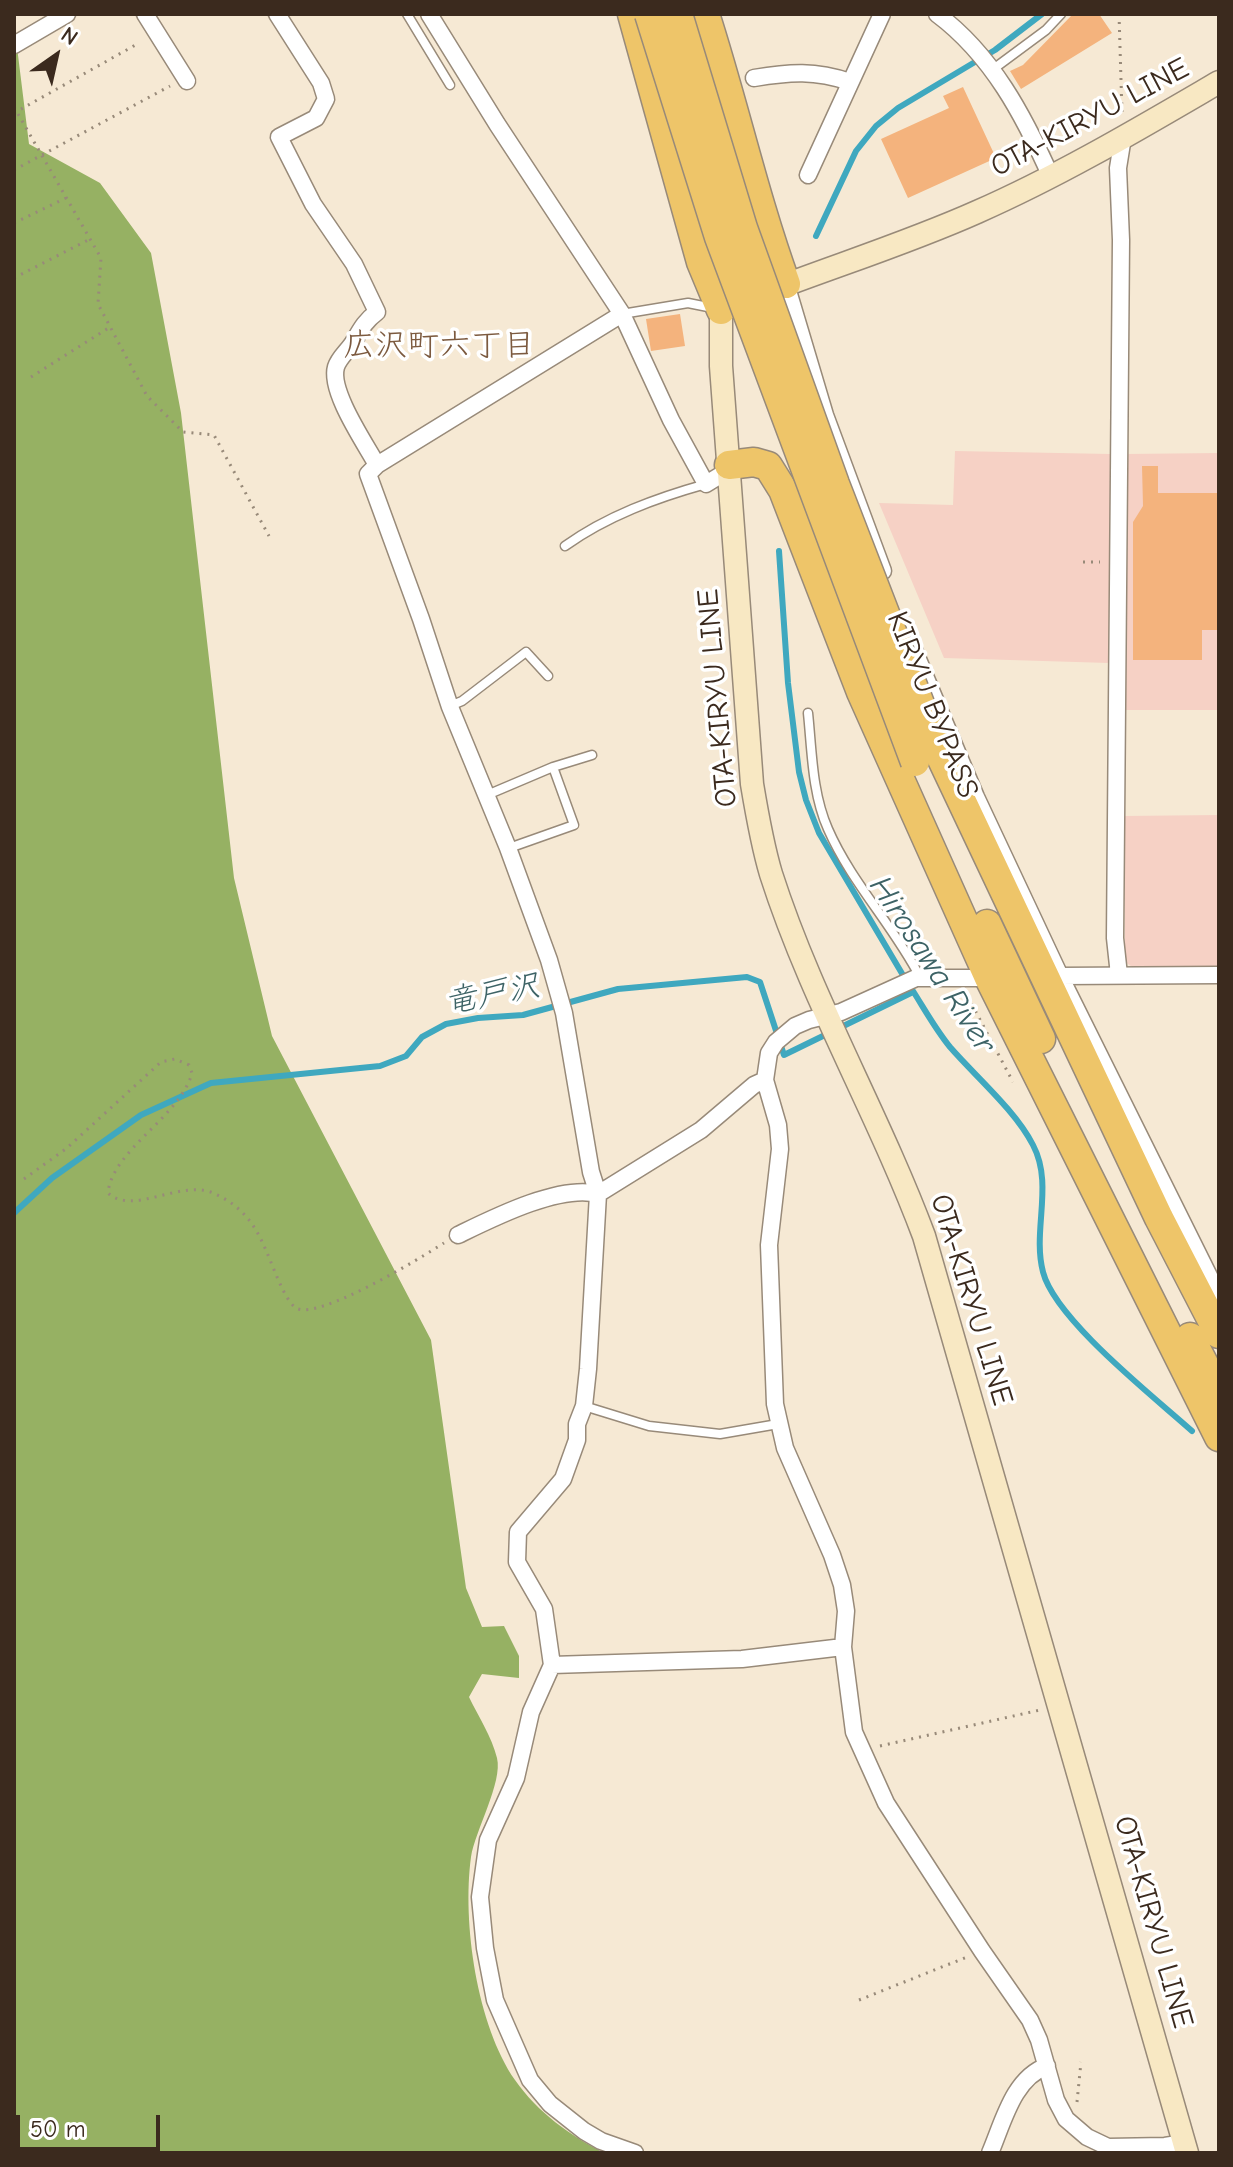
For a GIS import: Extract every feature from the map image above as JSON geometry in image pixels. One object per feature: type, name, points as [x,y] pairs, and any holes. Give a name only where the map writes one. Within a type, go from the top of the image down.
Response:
[{"type":"highway","points":[[632,14],[701,262],[721,310]]},
{"type":"highway","name":"KIRYU BYPASS","points":[[649,14],[719,237],[927,758],[1002,958],[1116,1195],[1219,1393]]},
{"type":"highway","name":"KIRYU BYPASS","points":[[678,14],[748,242],[841,499],[927,758],[1219,1334]]},
{"type":"highway","points":[[705,14],[725,75],[759,208],[786,284]]},
{"type":"highway","points":[[729,465],[754,462],[768,466],[783,490],[861,692],[1219,1437]]},
{"type":"main road","name":"OTA-KIRYU LINE","points":[[1185,2148],[1089,1803],[924,1236],[884,1138],[793,937],[771,873],[752,784],[721,366],[721,310],[976,213],[1051,177],[1219,82]]},
{"type":"street","points":[[14,45],[67,14]]},
{"type":"street","points":[[145,14],[187,81]]},
{"type":"street","points":[[277,14],[321,83],[326,99],[316,118],[279,137],[313,204],[354,264],[377,312],[363,323],[339,359],[335,376],[350,416],[377,465]]},
{"type":"street","points":[[429,14],[622,314],[671,420],[706,484],[724,473],[729,465]]},
{"type":"street","points":[[808,175],[882,14]]},
{"type":"street","points":[[937,14],[977,50],[991,68],[1013,100],[1051,177]]},
{"type":"street","points":[[754,78],[785,72],[823,73],[850,82]]},
{"type":"street","points":[[1119,975],[1115,938],[1121,240],[1118,168],[1123,137]]},
{"type":"street","points":[[786,284],[825,415],[900,615],[976,797],[1060,976],[1219,1296]]},
{"type":"street","points":[[622,314],[377,465],[368,474],[450,707],[508,848],[549,960],[564,1013],[591,1172],[598,1194],[584,1406],[577,1424],[577,1440],[563,1479],[518,1532],[517,1562],[544,1609],[552,1665],[531,1712],[516,1778],[488,1840],[480,1897],[485,1948],[495,2000],[530,2080],[550,2104],[584,2131],[601,2141],[635,2153]]},
{"type":"street","points":[[1060,976],[1219,975]]},
{"type":"street","points":[[997,978],[913,979],[841,1012],[795,1026],[769,1053],[765,1080],[778,1125],[780,1149],[769,1245],[778,1424],[842,1585],[846,1611],[843,1647],[854,1732],[886,1803],[1030,2020],[1056,2100],[1066,2119],[1087,2137],[1108,2147],[1185,2148]]},
{"type":"street","points":[[458,1235],[496,1216],[547,1199],[583,1190],[598,1194],[690,1138],[765,1080]]},
{"type":"street","points":[[552,1665],[742,1659],[843,1647]]},
{"type":"street","points":[[990,2153],[1022,2084],[1036,2070],[1047,2066]]},
{"type":"lane","points":[[407,14],[450,85]]},
{"type":"lane","points":[[991,68],[1046,30],[1061,14]]},
{"type":"lane","points":[[622,314],[688,303],[721,310]]},
{"type":"lane","points":[[565,546],[622,513],[706,484]]},
{"type":"lane","points":[[450,707],[526,652],[548,676]]},
{"type":"lane","points":[[808,713],[817,799],[828,829],[913,979]]},
{"type":"lane","points":[[487,795],[553,767],[592,755]]},
{"type":"lane","points":[[508,848],[574,825],[553,767]]},
{"type":"lane","points":[[584,1406],[649,1426],[720,1434],[778,1424]]},
{"type":"path","points":[[1119,14],[1123,137]]},
{"type":"path","points":[[139,43],[15,111],[101,258],[98,304],[147,396],[183,432],[214,435],[269,536]]},
{"type":"path","points":[[14,170],[170,86]]},
{"type":"path","points":[[14,223],[66,198]]},
{"type":"path","points":[[14,278],[90,239]]},
{"type":"path","points":[[31,377],[110,327]]},
{"type":"path","points":[[1083,562],[1110,562]]},
{"type":"path","points":[[24,1179],[67,1148],[161,1062],[175,1059],[189,1065],[192,1073],[189,1085],[115,1169],[109,1179],[108,1193],[115,1199],[128,1202],[188,1190],[210,1191],[227,1200],[245,1212],[267,1251],[286,1296],[295,1308],[305,1310],[324,1306],[369,1286],[458,1235]]},
{"type":"path","points":[[860,1750],[1042,1710]]},
{"type":"path","points":[[859,2000],[982,1951]]},
{"type":"path","points":[[1074,2126],[1081,2062]]},
{"type":"shaded area","points":[[955,451],[1110,454],[1110,560],[1124,560],[1125,454],[1219,453],[1219,710],[1124,710],[1110,563],[1109,663],[944,658],[879,503],[953,505]]},
{"type":"shaded area","points":[[1219,815],[1219,970],[1137,970],[1125,962],[1124,816]]},
{"type":"green space","points":[[14,47],[17,47],[29,144],[100,183],[151,253],[181,413],[234,878],[272,1036],[431,1340],[466,1588],[482,1627],[504,1626],[519,1656],[519,1678],[482,1674],[469,1697],[492,1742],[498,1768],[471,1857],[469,1883],[471,1942],[482,2003],[502,2057],[524,2092],[555,2122],[604,2153],[14,2153]]},
{"type":"building","points":[[1073,14],[1099,14],[1112,33],[1021,89],[1010,71],[1023,65]]},
{"type":"building","points":[[963,87],[996,158],[908,198],[881,139],[949,108],[943,96]]},
{"type":"building","points":[[680,314],[685,346],[651,351],[646,319]]},
{"type":"building","points":[[1142,466],[1158,466],[1158,493],[1219,493],[1219,630],[1202,630],[1202,660],[1133,660],[1133,522],[1143,506]]},
{"type":"waterway","name":"Hirosawa River","points":[[816,236],[856,151],[876,126],[898,108],[995,50],[1042,14]]},
{"type":"waterway","name":"Hirosawa River","points":[[779,551],[788,683],[799,772],[806,800],[819,833],[907,982]]},
{"type":"waterway","name":"竜戸沢","points":[[14,1213],[52,1178],[141,1115],[211,1083],[380,1066],[406,1056],[422,1037],[446,1024],[523,1015],[618,989],[747,977],[760,982],[784,1055],[913,992]]},
{"type":"waterway","name":"Hirosawa River","points":[[913,991],[945,1040],[1006,1107],[1033,1145],[1042,1176],[1040,1256],[1051,1291],[1107,1356],[1192,1431]]},
{"type":"district","name":"広沢町六丁目","points":[[439,346]]}]
